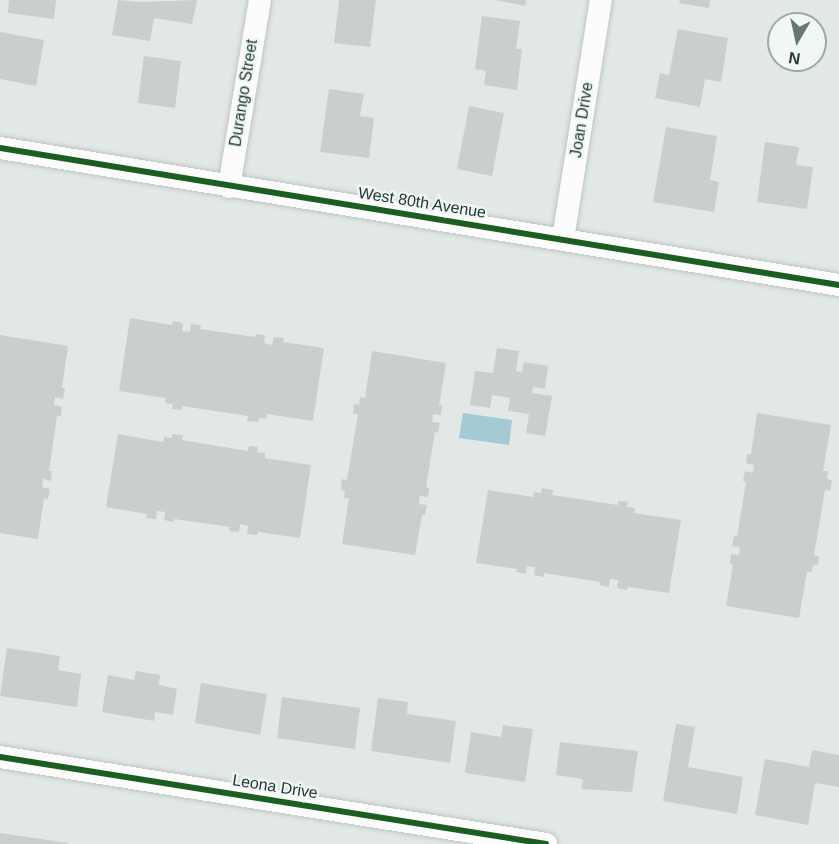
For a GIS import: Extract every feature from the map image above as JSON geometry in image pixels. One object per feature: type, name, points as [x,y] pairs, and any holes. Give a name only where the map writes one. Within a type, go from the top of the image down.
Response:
[{"type":"street","name":"Durango Street","points":[[229,187],[260,0]]},
{"type":"street","name":"Joan Drive","points":[[563,240],[601,0]]},
{"type":"street","name":"West 80th Avenue","points":[[0,148],[839,285]]},
{"type":"street","name":"Leona Drive","points":[[0,756],[546,844]]},
{"type":"water","points":[[463,413],[512,420],[509,445],[459,438]]},
{"type":"building","points":[[9,0],[56,0],[54,19],[8,13]]},
{"type":"building","points":[[118,0],[140,2],[197,0],[192,24],[154,18],[150,41],[112,35]]},
{"type":"building","points":[[339,0],[376,0],[370,47],[334,43]]},
{"type":"building","points":[[495,0],[526,0],[525,6]]},
{"type":"building","points":[[680,0],[710,0],[709,8],[679,3]]},
{"type":"building","points":[[482,16],[520,21],[516,49],[522,49],[517,90],[484,85],[486,71],[475,69]]},
{"type":"building","points":[[678,29],[728,38],[721,82],[705,79],[700,107],[655,98],[660,73],[669,75]]},
{"type":"building","points":[[0,32],[44,40],[36,86],[0,79]]},
{"type":"building","points":[[144,56],[181,61],[175,108],[138,103]]},
{"type":"building","points":[[329,89],[364,94],[360,116],[374,118],[369,158],[320,152]]},
{"type":"building","points":[[469,106],[504,113],[492,176],[457,169]]},
{"type":"building","points":[[666,127],[717,136],[710,180],[719,182],[714,212],[653,202]]},
{"type":"building","points":[[765,142],[799,147],[796,165],[813,167],[807,209],[757,202]]},
{"type":"building","points":[[130,318],[172,325],[173,321],[183,323],[182,331],[190,332],[191,324],[201,325],[200,329],[255,337],[256,334],[265,335],[264,343],[272,345],[274,337],[284,338],[283,342],[324,348],[313,421],[267,414],[266,419],[259,418],[258,422],[247,421],[248,416],[182,406],[182,410],[172,409],[173,404],[165,403],[166,398],[119,391]]},
{"type":"building","points":[[0,335],[68,346],[62,388],[65,388],[63,399],[55,397],[54,405],[62,407],[61,416],[57,416],[49,471],[52,471],[51,481],[43,479],[42,487],[50,489],[48,499],[44,498],[38,539],[0,533]]},
{"type":"building","points":[[497,348],[519,351],[516,371],[522,372],[524,362],[548,366],[545,389],[533,387],[532,393],[552,396],[545,436],[526,433],[529,414],[508,411],[510,398],[492,395],[490,408],[470,405],[475,371],[493,373]]},
{"type":"building","points":[[372,351],[446,363],[439,405],[442,405],[441,415],[433,414],[432,422],[440,423],[438,433],[435,432],[426,487],[429,488],[428,497],[420,496],[419,504],[427,505],[425,515],[422,515],[415,555],[342,544],[349,498],[344,498],[345,491],[341,490],[342,479],[347,480],[358,414],[353,414],[354,404],[359,405],[360,397],[365,398]]},
{"type":"building","points":[[757,413],[831,425],[823,471],[828,471],[827,479],[832,480],[830,491],[825,490],[814,555],[819,556],[818,565],[813,565],[812,572],[807,572],[799,618],[726,606],[733,565],[730,564],[731,554],[739,555],[740,547],[732,546],[734,536],[737,537],[746,482],[743,481],[745,471],[753,473],[754,465],[746,463],[747,454],[751,454]]},
{"type":"building","points":[[118,434],[163,442],[164,437],[172,438],[172,434],[183,435],[182,440],[248,451],[249,446],[258,447],[257,452],[265,453],[265,458],[311,465],[300,538],[258,532],[257,535],[247,534],[248,526],[240,524],[239,532],[229,531],[230,527],[174,519],[174,522],[164,520],[165,512],[157,511],[156,519],[146,518],[147,514],[106,507]]},
{"type":"building","points":[[542,488],[553,490],[552,495],[618,505],[618,501],[628,502],[627,507],[635,508],[634,513],[681,520],[669,593],[628,587],[627,590],[617,588],[618,580],[610,579],[609,587],[599,585],[600,582],[544,573],[544,577],[534,575],[535,567],[527,566],[526,574],[516,572],[517,569],[476,563],[488,490],[533,497],[534,492],[541,493]]},
{"type":"building","points":[[7,648],[60,656],[58,670],[81,674],[77,707],[0,696]]},
{"type":"building","points":[[136,671],[160,675],[159,685],[177,689],[173,715],[155,712],[154,721],[102,712],[108,675],[134,680]]},
{"type":"building","points":[[201,683],[267,694],[260,735],[195,723]]},
{"type":"building","points":[[282,697],[360,708],[355,749],[277,738]]},
{"type":"building","points":[[378,698],[408,702],[407,714],[456,721],[450,763],[371,751]]},
{"type":"building","points":[[676,724],[695,727],[688,767],[743,777],[737,814],[663,801]]},
{"type":"building","points":[[503,725],[533,729],[525,782],[465,773],[471,732],[501,737]]},
{"type":"building","points":[[560,742],[638,751],[632,792],[581,789],[583,779],[556,775]]},
{"type":"building","points":[[812,750],[839,755],[839,787],[815,783],[808,825],[755,815],[765,759],[809,767]]},
{"type":"building","points":[[0,833],[68,843],[68,844],[0,844]]},
{"type":"cycle path","points":[[0,148],[839,285]]},
{"type":"cycle path","points":[[0,757],[546,844]]}]
